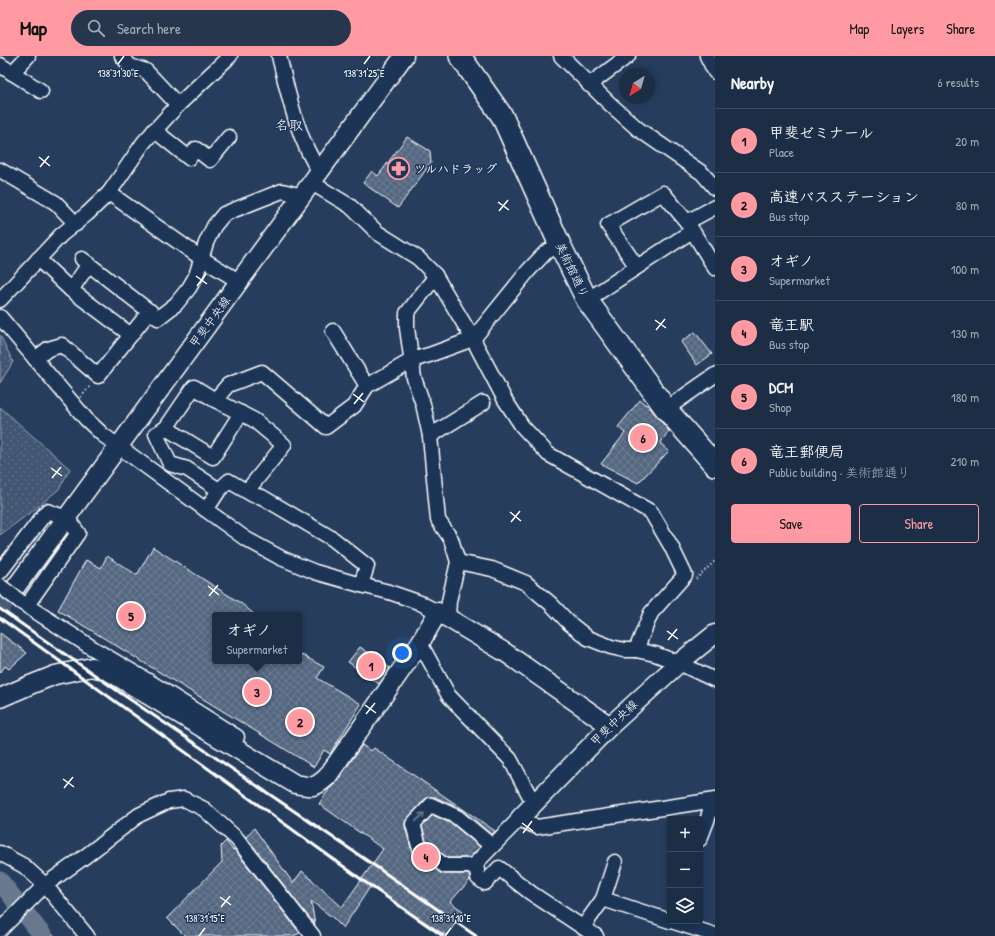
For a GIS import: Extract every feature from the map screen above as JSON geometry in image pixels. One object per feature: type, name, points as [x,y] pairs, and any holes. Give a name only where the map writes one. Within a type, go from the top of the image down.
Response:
[{"type":"highway","name":"美術館通り","points":[[460,56],[502,116],[560,245],[587,300],[666,409],[715,465]]},
{"type":"main road","name":"甲斐中央線","points":[[16,595],[67,518],[404,56]]},
{"type":"main road","points":[[0,698],[30,684],[55,675],[92,667],[110,672],[296,784],[311,787],[319,785],[327,777],[420,643],[443,614],[506,653],[610,726]]},
{"type":"main road","name":"甲斐中央線","points":[[520,818],[610,726],[679,663],[715,634]]},
{"type":"street","points":[[12,73],[28,56]]},
{"type":"street","points":[[122,56],[130,66],[146,71],[178,105]]},
{"type":"street","points":[[0,300],[61,235],[76,224],[109,194],[144,142],[154,130],[230,56]]},
{"type":"street","points":[[279,56],[290,102],[311,159],[312,184]]},
{"type":"street","points":[[561,56],[589,85],[638,129],[702,173],[715,188]]},
{"type":"street","points":[[589,85],[628,56]]},
{"type":"street","points":[[707,56],[715,72]]},
{"type":"street","points":[[0,65],[41,91]]},
{"type":"street","points":[[154,130],[189,158],[196,149],[210,160],[229,137]]},
{"type":"street","points":[[0,170],[56,203],[76,224]]},
{"type":"street","points":[[71,290],[85,262],[158,318],[176,304],[189,288],[196,276],[206,243],[214,226],[224,214],[282,191],[312,184],[350,206],[378,234],[418,258],[435,274],[473,338],[505,400],[522,426],[548,454],[651,512],[671,546],[685,575],[651,613],[636,650]]},
{"type":"street","points":[[637,267],[608,225],[663,193],[690,227],[715,268]]},
{"type":"street","points":[[109,194],[201,258],[240,282]]},
{"type":"street","points":[[587,300],[637,267],[715,207]]},
{"type":"street","points":[[215,400],[228,385],[262,372],[326,427],[354,406],[367,386],[412,360],[473,338],[528,271],[546,252],[560,245]]},
{"type":"street","points":[[38,259],[71,290],[131,335]]},
{"type":"street","points":[[0,317],[74,405],[103,435],[246,539],[281,558],[315,572],[389,592],[418,602],[443,614],[449,601],[458,562],[451,539],[438,520],[430,436],[423,404],[414,378],[407,328],[407,313],[432,281],[435,274]]},
{"type":"street","points":[[35,359],[48,349],[62,345],[98,376],[150,311]]},
{"type":"street","points":[[333,331],[367,386]]},
{"type":"street","points":[[666,409],[715,375]]},
{"type":"street","points":[[219,490],[187,469],[170,464],[156,434],[166,428],[194,387],[215,400],[254,420],[284,446],[247,491]]},
{"type":"street","points":[[430,436],[483,403]]},
{"type":"street","points":[[166,428],[213,457],[240,413]]},
{"type":"street","points":[[206,510],[219,490],[229,481],[253,495],[262,498],[333,539],[367,566],[361,585]]},
{"type":"street","points":[[0,572],[47,511],[67,518]]},
{"type":"street","points":[[458,562],[492,569],[526,584],[551,604],[569,624],[588,638],[611,647],[655,654],[679,663],[715,680]]},
{"type":"street","points":[[16,595],[94,649],[150,682],[237,737],[233,746]]},
{"type":"street","points":[[420,643],[449,696],[510,759],[534,804]]},
{"type":"street","points":[[0,930],[45,885],[139,816],[169,801],[184,799],[204,809],[237,839],[311,932]]},
{"type":"street","points":[[484,855],[457,817],[432,805],[413,824],[419,846],[445,866],[471,866],[484,855],[520,818],[537,826],[713,801],[703,831]]},
{"type":"street","points":[[0,853],[24,866],[45,885],[87,936]]},
{"type":"street","points":[[484,855],[478,878],[485,883],[499,868],[531,893],[596,936]]},
{"type":"street","points":[[583,927],[603,899],[615,862]]},
{"type":"street","points":[[603,899],[667,920]]},
{"type":"street","points":[[680,924],[715,935]]},
{"type":"path","points":[[74,405],[98,376]]},
{"type":"path","points":[[685,575],[695,581],[715,561]]},
{"type":"shaded area","points":[[0,335],[13,362],[0,383]]},
{"type":"shaded area","points":[[0,407],[70,469],[59,489],[0,535]]},
{"type":"building","points":[[407,137],[430,151],[431,163],[398,208],[363,183],[372,171],[378,176]]},
{"type":"building","points":[[695,332],[712,354],[697,365],[681,342]]},
{"type":"building","points":[[640,400],[646,405],[647,404],[669,431],[660,443],[669,451],[638,483],[601,464],[625,433],[618,427]]},
{"type":"building","points":[[153,547],[242,604],[251,612],[212,612],[212,664],[302,664],[302,655],[324,667],[317,678],[361,704],[330,754],[324,750],[314,767],[58,610],[86,560],[101,568],[107,556],[137,575]]},
{"type":"building","points":[[0,633],[27,653],[9,669],[5,666],[0,673]]},
{"type":"building","points":[[360,647],[390,668],[379,684],[348,662]]},
{"type":"building","points":[[362,745],[371,751],[374,748],[495,831],[492,835],[461,809],[435,797],[425,799],[405,822],[411,848],[414,853],[440,873],[469,874],[470,880],[450,902],[463,911],[447,936],[370,887],[343,928],[311,901],[315,925],[246,837],[254,828],[293,883],[302,871],[342,907],[383,849],[319,804],[329,789],[336,783]]},
{"type":"building","points":[[433,815],[452,824],[480,847],[469,858],[448,858],[426,841],[422,826]]},
{"type":"building","points":[[226,841],[233,850],[234,849],[300,933],[293,936],[185,936],[167,918],[222,862],[221,846]]},
{"type":"waterway","points":[[0,881],[43,936]]},
{"type":"waterway","points":[[25,910],[53,936]]},
{"type":"tunnel","points":[[0,609],[15,588]]},
{"type":"railway","points":[[0,609],[476,936]]},
{"type":"railway","points":[[0,618],[365,882],[443,936]]},
{"type":"place","name":"ツルハドラッグ","points":[[399,169]]},
{"type":"place","name":"竜王郵便局","points":[[643,438]]},
{"type":"place","name":"DCM","points":[[131,616]]},
{"type":"place","name":"甲斐ゼミナール","points":[[371,666]]},
{"type":"place","name":"オギノ","points":[[257,692]]},
{"type":"place","name":"高速バスステーション","points":[[300,722]]},
{"type":"place","name":"竜王駅","points":[[426,857]]},
{"type":"district","name":"名取","points":[[289,125]]}]
